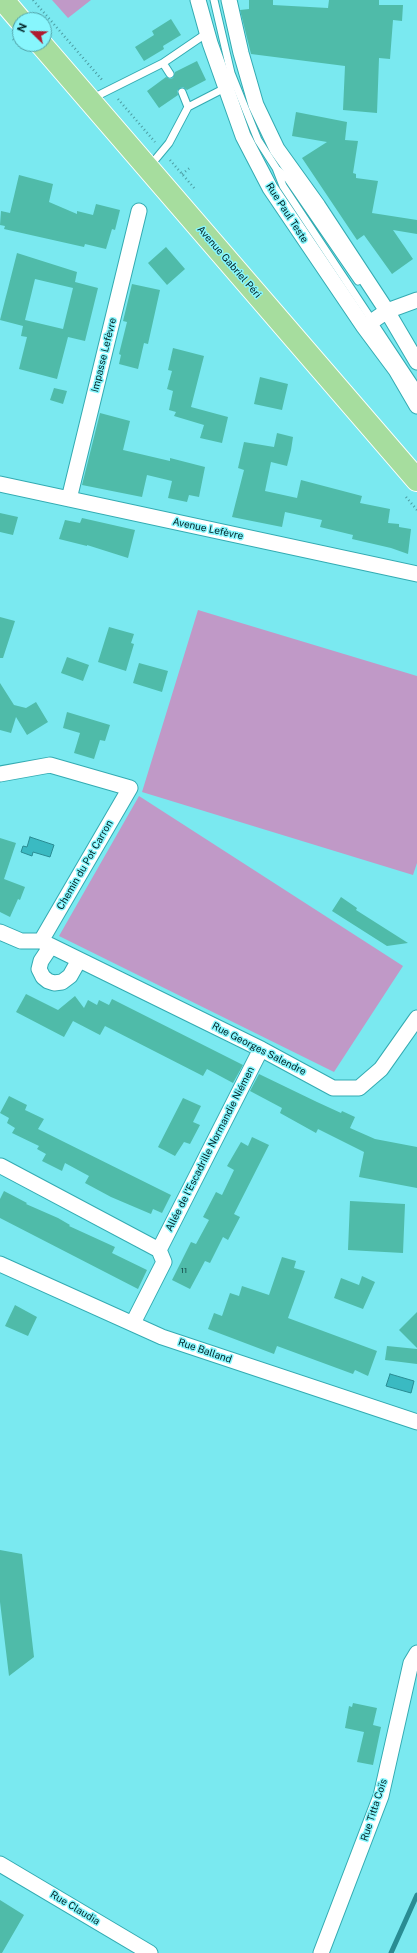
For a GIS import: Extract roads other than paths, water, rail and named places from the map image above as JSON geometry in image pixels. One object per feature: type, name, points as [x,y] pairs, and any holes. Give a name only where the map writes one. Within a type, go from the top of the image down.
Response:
[{"type":"main road","points":[[3,0],[13,12]]},
{"type":"main road","name":"Avenue Gabriel Péri","points":[[48,52],[417,480]]},
{"type":"street","name":"Rue Paul Teste","points":[[198,0],[225,88],[243,136],[270,188],[368,324],[417,406]]},
{"type":"street","name":"Rue Paul Teste","points":[[229,0],[240,53],[256,105],[277,149],[318,206],[387,311],[417,362]]},
{"type":"street","name":"Impasse Lefèvre","points":[[69,499],[139,211]]},
{"type":"street","points":[[368,324],[387,311],[417,300]]},
{"type":"street","name":"Avenue Lefèvre","points":[[0,484],[417,574]]},
{"type":"street","name":"Chemin du Pot Carron","points":[[0,774],[50,765],[130,788],[46,943]]},
{"type":"street","points":[[0,932],[21,941],[46,943],[40,969],[43,977],[48,982],[62,982],[70,976],[79,960]]},
{"type":"street","name":"Rue Georges Salendre","points":[[46,943],[261,1049],[333,1088],[359,1088],[381,1070],[417,1018]]},
{"type":"street","name":"Allée de l'Escadrille Normandie Niémen","points":[[159,1250],[261,1049]]},
{"type":"street","points":[[0,1162],[159,1250],[164,1262],[133,1323]]},
{"type":"street","name":"Rue Balland","points":[[0,1264],[162,1337],[417,1422]]},
{"type":"street","name":"Rue Titta Coïs","points":[[322,1953],[381,1796],[415,1660]]},
{"type":"street","name":"Rue Claudia","points":[[0,1864],[150,1953]]},
{"type":"lane","points":[[214,0],[231,73],[258,140],[276,168]]},
{"type":"lane","points":[[89,100],[164,62],[207,33]]},
{"type":"lane","points":[[164,62],[170,74]]},
{"type":"lane","points":[[148,169],[169,143],[188,107],[225,88]]},
{"type":"lane","points":[[182,92],[188,107]]},
{"type":"lane","name":"Rue Paul Teste","points":[[276,168],[288,179],[364,289],[387,311]]},
{"type":"lane","name":"Rue Paul Teste","points":[[276,168],[282,186],[368,324],[417,388]]},
{"type":"water","points":[[30,837],[54,845],[50,857],[33,852],[32,856],[21,852],[23,846],[27,847]]},
{"type":"water","points":[[390,1374],[414,1381],[411,1393],[386,1386]]},
{"type":"waterway","points":[[391,1953],[417,1895]]}]
